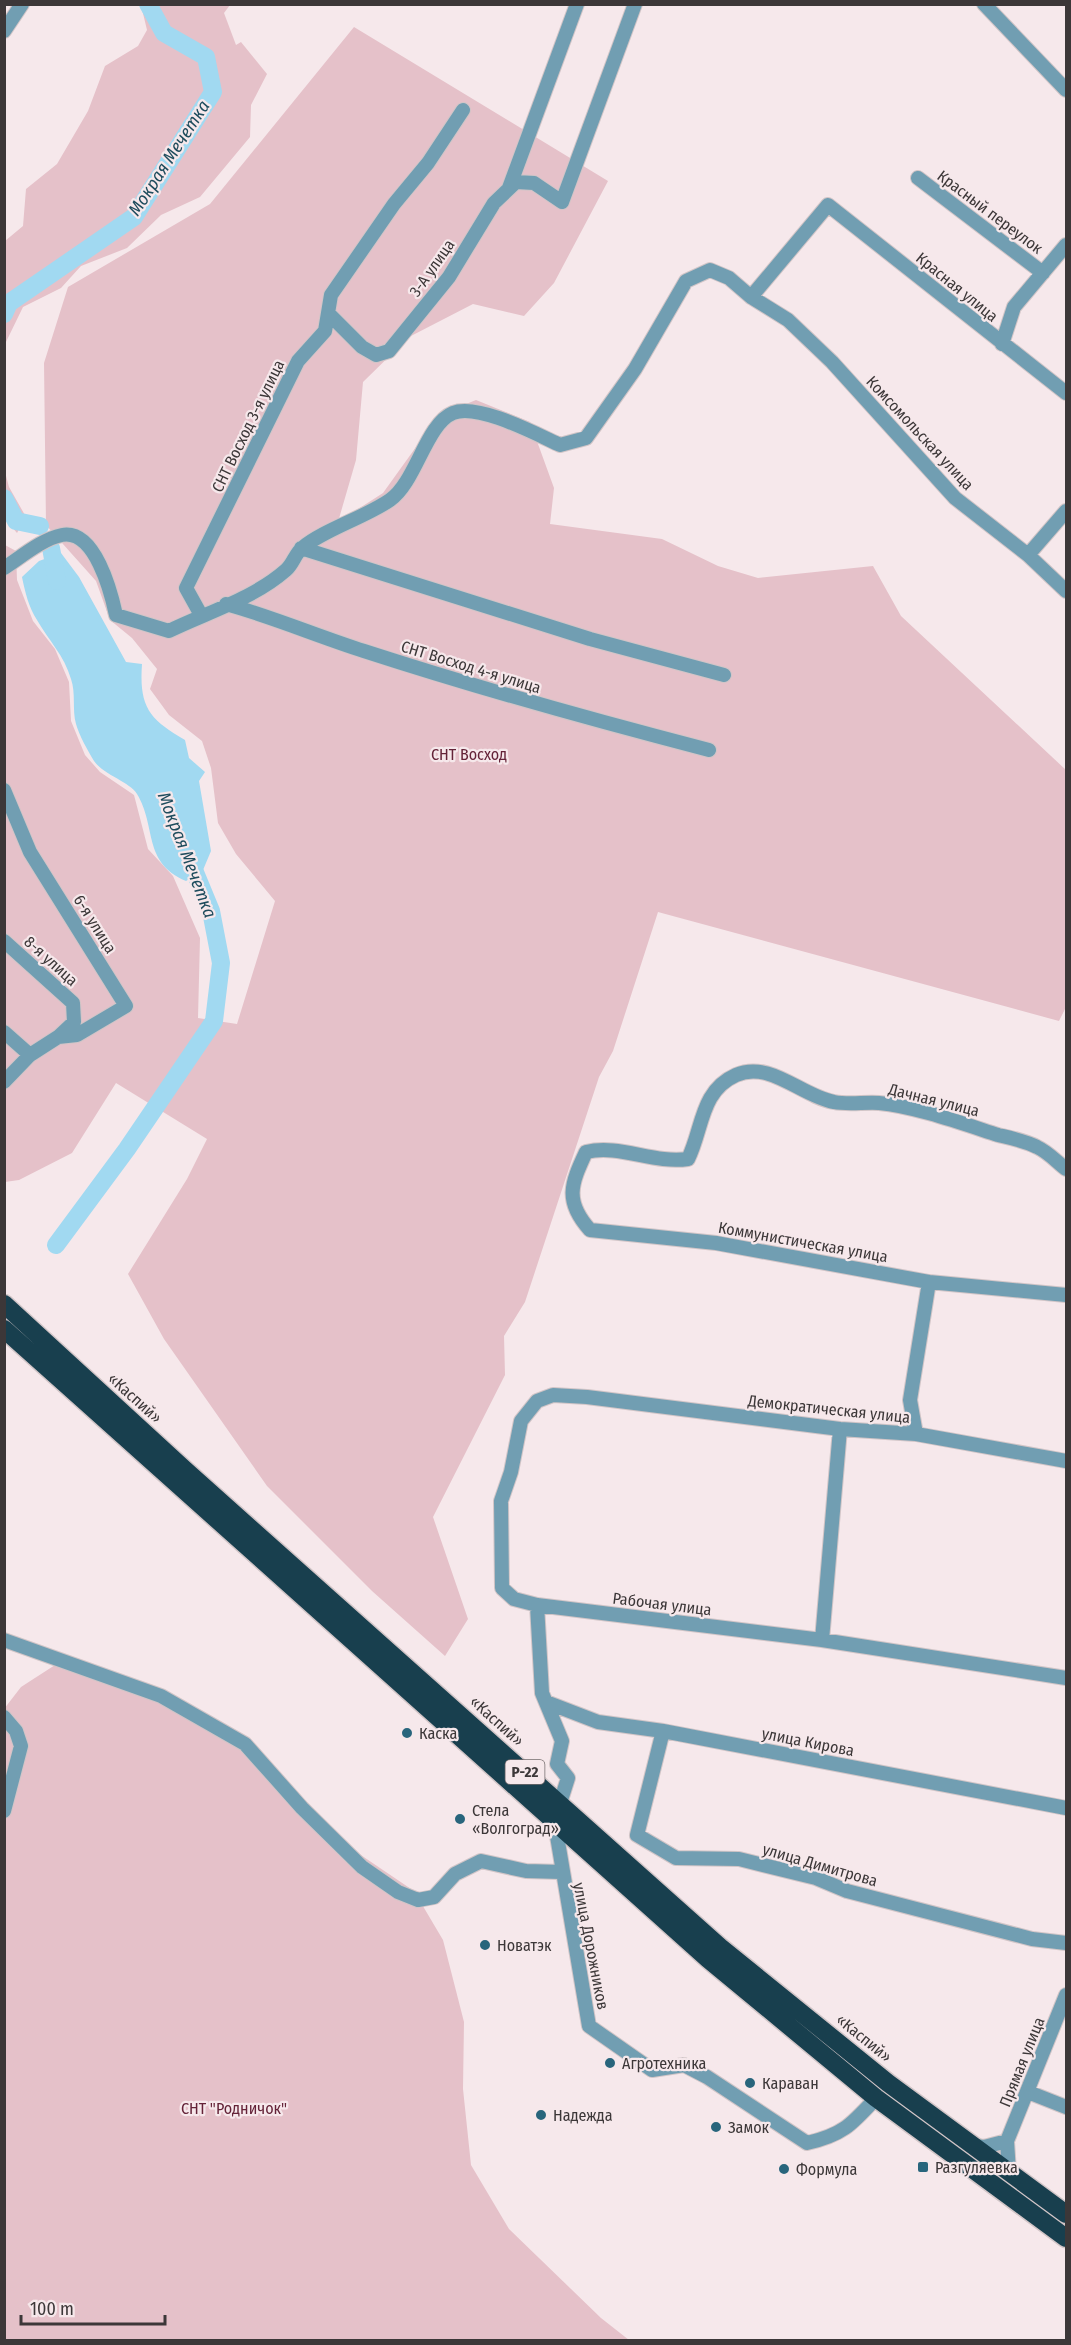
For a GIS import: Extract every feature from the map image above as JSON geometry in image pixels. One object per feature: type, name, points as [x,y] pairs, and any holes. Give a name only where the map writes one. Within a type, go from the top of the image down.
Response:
[{"type":"highway","name":"«Каспий»","points":[[4,1304],[185,1470],[557,1822],[720,1947],[888,2083],[1066,2214]]},
{"type":"highway","name":"«Каспий»","points":[[4,1329],[708,1959],[876,2098],[1066,2238]]},
{"type":"street","points":[[4,31],[22,4]]},
{"type":"street","points":[[509,189],[577,4]]},
{"type":"street","points":[[509,189],[516,182],[534,183],[562,202],[635,4]]},
{"type":"street","points":[[984,4],[1066,90]]},
{"type":"street","name":"СНТ Восход 3-я улица","points":[[201,615],[186,588],[298,361],[325,331],[331,295],[394,204],[428,163],[463,110]]},
{"type":"street","name":"Красный переулок","points":[[918,177],[1043,273]]},
{"type":"street","name":"3-А улица","points":[[328,313],[362,346],[376,355],[389,351],[449,277],[494,203],[509,189]]},
{"type":"street","name":"Красная улица","points":[[751,297],[828,205],[1066,393]]},
{"type":"street","name":"Красный переулок","points":[[1002,344],[1014,307],[1066,245]]},
{"type":"street","name":"Комсомольская улица","points":[[301,548],[392,499],[422,456],[435,427],[452,413],[470,410],[529,430],[560,445],[586,438],[635,369],[686,281],[710,270],[729,278],[751,297],[788,320],[832,362],[955,498],[1028,555],[1066,591]]},
{"type":"street","points":[[1028,555],[1066,511]]},
{"type":"street","points":[[4,568],[50,540],[62,535],[73,535],[91,549],[108,580],[116,615],[169,631],[266,585],[288,568],[301,548],[590,639],[724,675]]},
{"type":"street","name":"СНТ Восход 4-я улица","points":[[226,604],[263,614],[362,651],[560,711],[709,750]]},
{"type":"street","name":"6-я улица","points":[[4,790],[30,852],[126,1006],[77,1035],[58,1037]]},
{"type":"street","name":"8-я улица","points":[[4,941],[73,1003],[74,1023],[58,1037],[30,1055],[4,1082]]},
{"type":"street","points":[[4,1032],[30,1055]]},
{"type":"street","name":"Дачная улица","points":[[573,1178],[586,1152],[602,1148],[671,1161],[688,1159],[702,1113],[714,1090],[736,1076],[756,1070],[777,1077],[807,1094],[835,1102],[881,1103],[961,1123],[1038,1147],[1066,1169]]},
{"type":"street","name":"Коммунистическая улица","points":[[573,1178],[572,1200],[578,1216],[590,1230],[716,1243],[929,1282],[1066,1294]]},
{"type":"street","points":[[916,1434],[910,1400],[929,1282]]},
{"type":"street","name":"Рабочая улица","points":[[587,1397],[553,1395],[537,1401],[521,1421],[511,1472],[501,1501],[502,1588],[514,1599],[537,1605],[822,1640],[1066,1678]]},
{"type":"street","name":"Демократическая улица","points":[[587,1397],[840,1429],[916,1434],[1066,1461]]},
{"type":"street","points":[[822,1640],[840,1429]]},
{"type":"street","points":[[537,1605],[542,1693],[546,1702]]},
{"type":"street","points":[[4,1640],[161,1696],[245,1744],[302,1808],[362,1867],[398,1892],[418,1900],[434,1897],[455,1874],[481,1862],[526,1871],[561,1872]]},
{"type":"street","name":"улица Дорожников","points":[[546,1702],[562,1742],[557,1764],[568,1778],[557,1822],[561,1872],[589,2026],[652,2070],[684,2065],[707,2077],[807,2143],[826,2139],[849,2127],[876,2098]]},
{"type":"street","name":"улица Кирова","points":[[546,1702],[598,1722],[663,1731],[1066,1808]]},
{"type":"street","points":[[4,1717],[16,1731],[21,1746],[4,1811]]},
{"type":"street","name":"улица Димитрова","points":[[663,1731],[637,1835],[676,1858],[739,1859],[816,1878],[847,1891],[1032,1939],[1066,1943]]},
{"type":"street","name":"Прямая улица","points":[[1007,2141],[1066,1995]]},
{"type":"street","points":[[1028,2092],[1066,2107]]},
{"type":"street","points":[[975,2146],[984,2147],[1007,2141],[1009,2172]]},
{"type":"green space","points":[[141,5],[230,5],[224,13],[236,45],[241,42],[267,74],[251,105],[250,137],[200,197],[161,215],[127,248],[81,266],[61,288],[23,307],[5,344],[5,241],[23,226],[26,189],[57,164],[88,111],[105,66],[138,46],[147,30]]},
{"type":"green space","name":"СНТ Восход","points":[[354,27],[608,181],[554,283],[524,316],[473,304],[409,337],[363,382],[356,460],[338,522],[383,493],[439,415],[476,400],[530,422],[554,488],[550,524],[662,539],[718,566],[758,578],[873,566],[901,616],[1066,770],[1066,1007],[1059,1021],[658,912],[613,1051],[599,1077],[525,1302],[504,1336],[505,1375],[433,1517],[468,1619],[445,1656],[372,1591],[267,1486],[164,1339],[128,1274],[187,1179],[207,1139],[116,1083],[72,1153],[19,1180],[5,1182],[5,545],[16,551],[17,580],[33,621],[55,649],[69,682],[71,721],[85,755],[100,772],[134,795],[148,849],[173,876],[200,938],[198,1018],[237,1024],[275,901],[236,854],[218,823],[211,768],[202,741],[169,715],[150,689],[157,669],[132,638],[110,620],[96,581],[46,525],[44,363],[68,287],[210,204]]},
{"type":"green space","points":[[5,472],[9,487],[26,517],[17,533],[5,519]]},
{"type":"green space","name":"СНТ \"Родничок\"","points":[[69,1656],[187,1703],[248,1741],[346,1845],[414,1891],[443,1940],[464,2022],[463,2089],[471,2165],[509,2229],[601,2318],[629,2340],[5,2340],[4,1709],[21,1687]]},
{"type":"water","points":[[61,553],[79,577],[126,662],[142,664],[142,691],[149,710],[163,725],[185,740],[189,758],[205,772],[199,781],[211,851],[203,870],[186,881],[172,873],[156,854],[143,806],[134,790],[98,766],[89,753],[76,724],[73,690],[68,670],[30,605],[22,577],[39,561]]},
{"type":"waterway","name":"Мокрая Мечетка","points":[[4,314],[9,303],[134,217],[213,92],[206,57],[164,33],[148,4]]},
{"type":"waterway","name":"Мокрая Мечетка","points":[[4,498],[16,521],[40,526]]},
{"type":"waterway","name":"Мокрая Мечетка","points":[[51,548],[57,581]]},
{"type":"waterway","name":"Мокрая Мечетка","points":[[56,1245],[127,1149],[214,1021],[221,963],[211,911],[187,853]]},
{"type":"place","name":"Каска","points":[[407,1733]]},
{"type":"place","name":"Стела «Волгоград»","points":[[460,1819]]},
{"type":"place","name":"Новатэк","points":[[485,1945]]},
{"type":"place","name":"Агротехника","points":[[610,2063]]},
{"type":"place","name":"Караван","points":[[750,2083]]},
{"type":"place","name":"Надежда","points":[[541,2115]]},
{"type":"place","name":"Замок","points":[[716,2127]]},
{"type":"place","name":"Разгуляевка","points":[[923,2167]]},
{"type":"place","name":"Формула","points":[[784,2169]]}]
